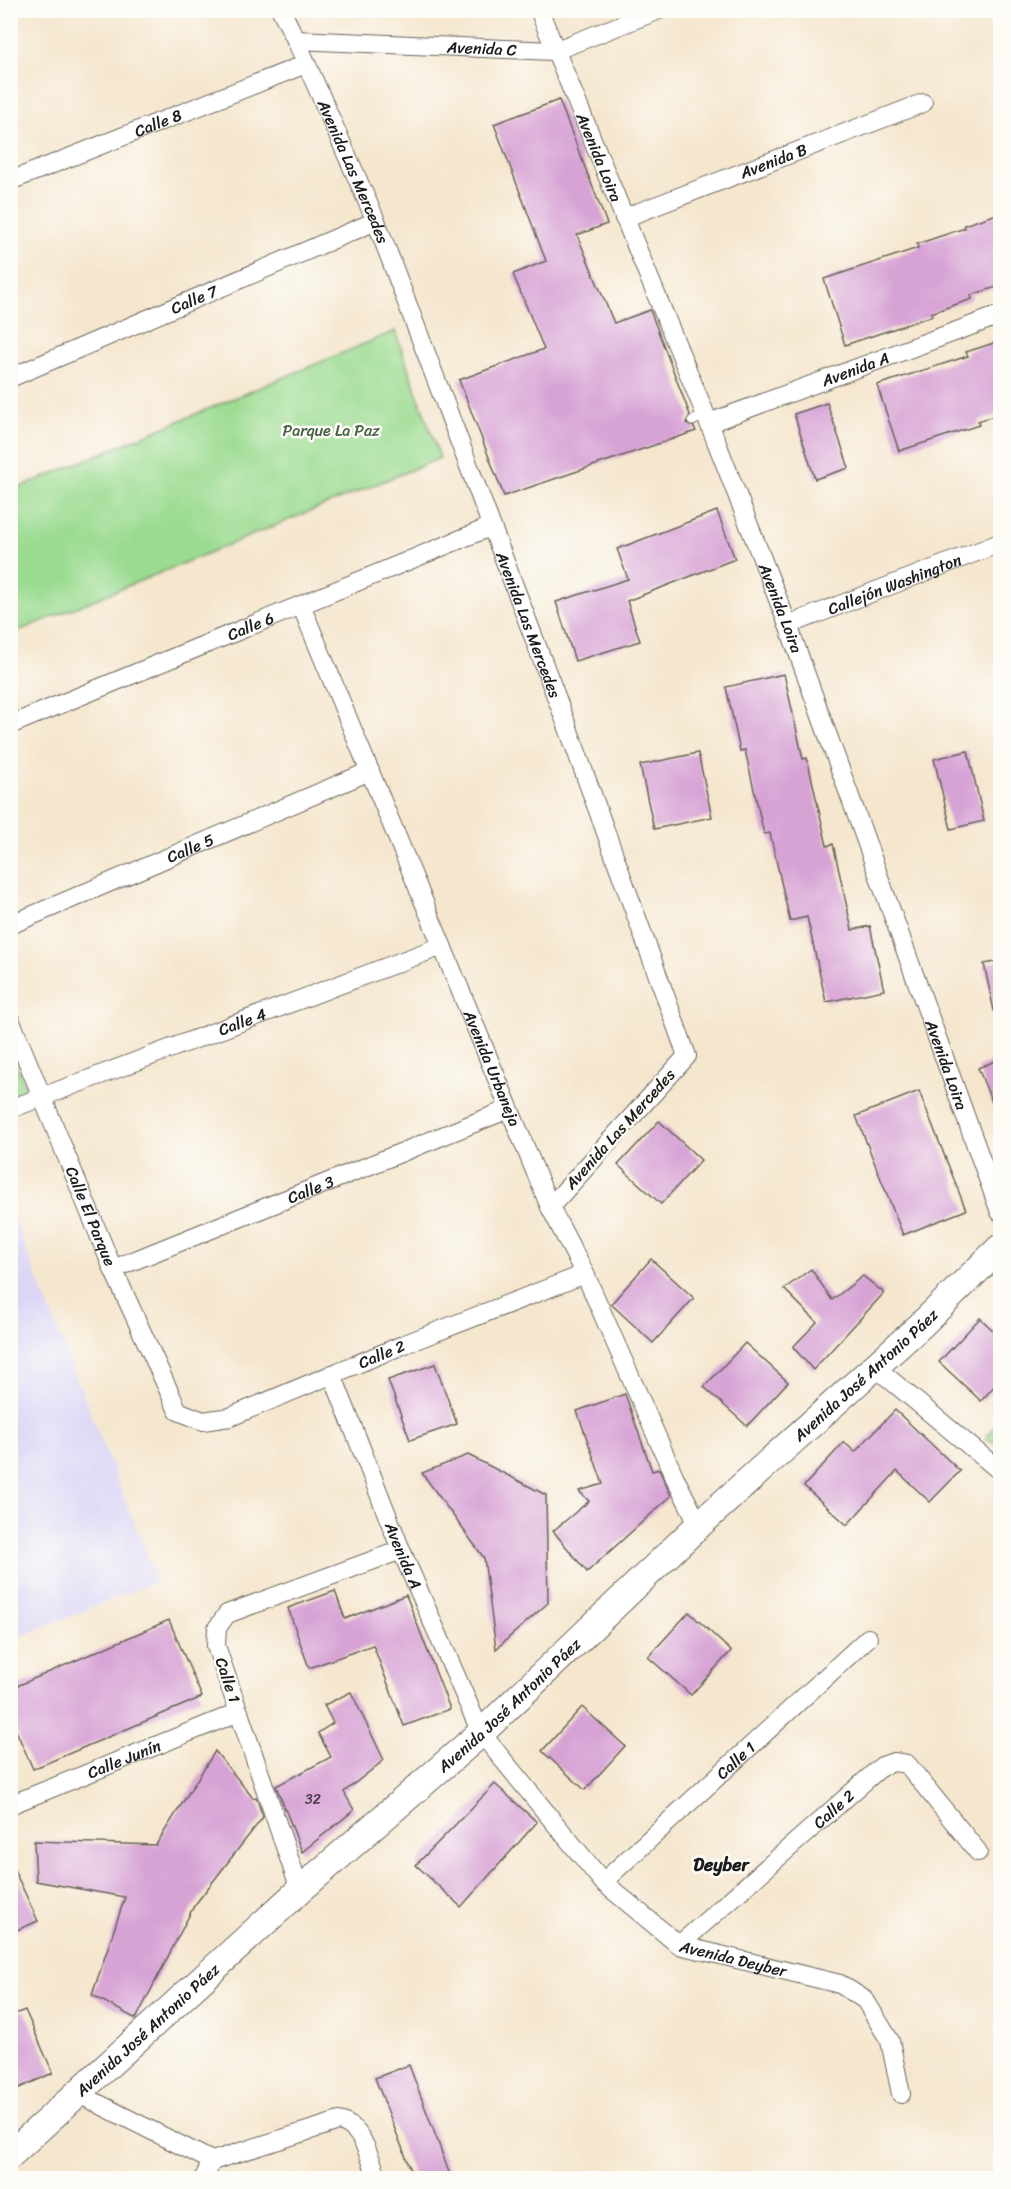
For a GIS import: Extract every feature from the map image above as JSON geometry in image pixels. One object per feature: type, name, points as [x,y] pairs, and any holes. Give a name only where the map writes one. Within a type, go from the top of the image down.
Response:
[{"type":"main road","name":"Avenida José Antonio Páez","points":[[10,2155],[300,1890],[481,1733],[699,1524],[875,1367],[1000,1248]]},
{"type":"street","name":"Avenida Las Mercedes","points":[[280,10],[296,40],[376,221],[568,728],[687,1056],[550,1207]]},
{"type":"street","name":"Avenida Loira","points":[[539,10],[624,218],[660,320],[788,625],[1000,1212]]},
{"type":"street","name":"Avenida C","points":[[296,40],[554,51],[659,10]]},
{"type":"street","name":"Calle 8","points":[[10,181],[306,64]]},
{"type":"street","name":"Avenida B","points":[[624,218],[923,103]]},
{"type":"street","name":"Calle 7","points":[[10,378],[376,221]]},
{"type":"street","name":"Avenida A","points":[[702,420],[1000,315]]},
{"type":"street","name":"Calle 6","points":[[10,725],[490,527]]},
{"type":"street","name":"Callejón Washington","points":[[788,625],[1000,543]]},
{"type":"street","name":"Avenida Urbaneja","points":[[302,604],[550,1207],[585,1274],[675,1478],[699,1524]]},
{"type":"street","name":"Calle 5","points":[[10,925],[370,771]]},
{"type":"street","name":"Calle 4","points":[[10,1109],[442,946]]},
{"type":"street","name":"Calle El Parque","points":[[10,1019],[113,1269],[178,1411]]},
{"type":"street","name":"Calle 3","points":[[113,1269],[509,1109]]},
{"type":"street","name":"Calle 2","points":[[178,1411],[202,1421],[230,1417],[585,1274]]},
{"type":"street","points":[[875,1367],[1000,1471]]},
{"type":"street","name":"Avenida A","points":[[332,1374],[401,1550],[481,1733]]},
{"type":"street","name":"Calle 1","points":[[300,1890],[216,1646],[217,1628],[227,1614],[401,1550]]},
{"type":"street","name":"Calle 1","points":[[603,1882],[868,1638]]},
{"type":"street","name":"Calle Junín","points":[[10,1805],[239,1712]]},
{"type":"street","name":"Avenida Deyber","points":[[481,1733],[603,1882],[678,1945],[840,1984],[865,2000],[890,2041],[901,2094]]},
{"type":"street","name":"Calle 2","points":[[678,1945],[882,1766],[894,1762],[907,1764],[978,1852]]},
{"type":"street","points":[[79,2094],[212,2161],[339,2121],[350,2124],[358,2131],[378,2178]]},
{"type":"street","points":[[204,2178],[212,2161]]},
{"type":"shaded area","points":[[10,1209],[157,1581],[11,1640],[10,1640]]},
{"type":"green space","name":"Parque La Paz","points":[[395,331],[440,458],[11,634],[11,491]]},
{"type":"green space","points":[[11,1051],[27,1092],[10,1098]]},
{"type":"green space","points":[[1000,1422],[1000,1445],[985,1438]]},
{"type":"building","points":[[559,100],[607,224],[577,235],[614,323],[650,310],[690,415],[686,423],[694,427],[696,431],[504,496],[459,380],[544,349],[513,274],[546,261],[494,124]]},
{"type":"building","points":[[997,214],[1000,224],[1000,286],[971,295],[972,299],[931,313],[932,316],[845,345],[824,279],[918,248],[917,244],[965,228],[964,225]]},
{"type":"building","points":[[1000,341],[1000,414],[978,421],[979,425],[899,451],[877,385],[968,356],[966,352]]},
{"type":"building","points":[[827,403],[849,468],[815,479],[794,414]]},
{"type":"building","points":[[717,511],[735,559],[627,601],[640,641],[575,661],[556,602],[628,579],[617,549]]},
{"type":"building","points":[[784,674],[803,759],[807,758],[827,846],[833,844],[852,930],[870,926],[884,990],[826,1002],[807,917],[790,921],[770,833],[764,834],[745,750],[740,751],[726,687]]},
{"type":"building","points":[[968,751],[984,821],[951,829],[934,759]]},
{"type":"building","points":[[698,753],[712,817],[654,829],[640,765]]},
{"type":"building","points":[[1000,961],[1000,1011],[994,1011],[984,964]]},
{"type":"building","points":[[1000,1059],[1000,1122],[978,1068]]},
{"type":"building","points":[[919,1091],[966,1210],[903,1235],[856,1116]]},
{"type":"building","points":[[659,1121],[701,1160],[661,1204],[618,1165]]},
{"type":"building","points":[[651,1259],[694,1298],[653,1343],[611,1304]]},
{"type":"building","points":[[811,1269],[832,1300],[863,1276],[884,1293],[813,1370],[793,1347],[817,1322],[784,1289]]},
{"type":"building","points":[[980,1318],[1000,1337],[1000,1380],[981,1401],[939,1362]]},
{"type":"building","points":[[745,1343],[788,1382],[747,1426],[704,1387]]},
{"type":"building","points":[[435,1364],[457,1424],[410,1440],[388,1380]]},
{"type":"building","points":[[625,1394],[652,1471],[659,1469],[671,1496],[587,1572],[553,1531],[589,1501],[579,1491],[603,1484],[577,1411]]},
{"type":"building","points":[[895,1410],[960,1471],[930,1502],[897,1471],[847,1525],[804,1486],[844,1442],[855,1452]]},
{"type":"building","points":[[468,1455],[546,1495],[548,1603],[496,1649],[484,1558],[422,1473]]},
{"type":"building","points":[[335,1591],[345,1619],[406,1595],[450,1709],[404,1726],[373,1645],[309,1668],[288,1608]]},
{"type":"building","points":[[689,1612],[731,1651],[691,1695],[648,1657]]},
{"type":"building","points":[[169,1620],[202,1697],[33,1769],[10,1717],[10,1689]]},
{"type":"building","points":[[351,1692],[384,1760],[344,1792],[354,1810],[302,1852],[276,1786],[331,1757],[318,1733],[333,1723],[324,1705]]},
{"type":"building","points":[[582,1707],[625,1746],[585,1790],[542,1751]]},
{"type":"building","points":[[215,1751],[253,1798],[256,1797],[263,1817],[194,1906],[136,2019],[92,1995],[125,1897],[36,1881],[34,1841],[156,1845]]},
{"type":"building","points":[[495,1784],[537,1822],[461,1907],[416,1865]]},
{"type":"building","points":[[10,1861],[38,1921],[10,1933]]},
{"type":"building","points":[[25,2010],[53,2073],[10,2092],[10,2016]]},
{"type":"building","points":[[409,2065],[451,2178],[414,2178],[375,2078]]},
{"type":"district","name":"Deyber","points":[[721,1865]]}]
